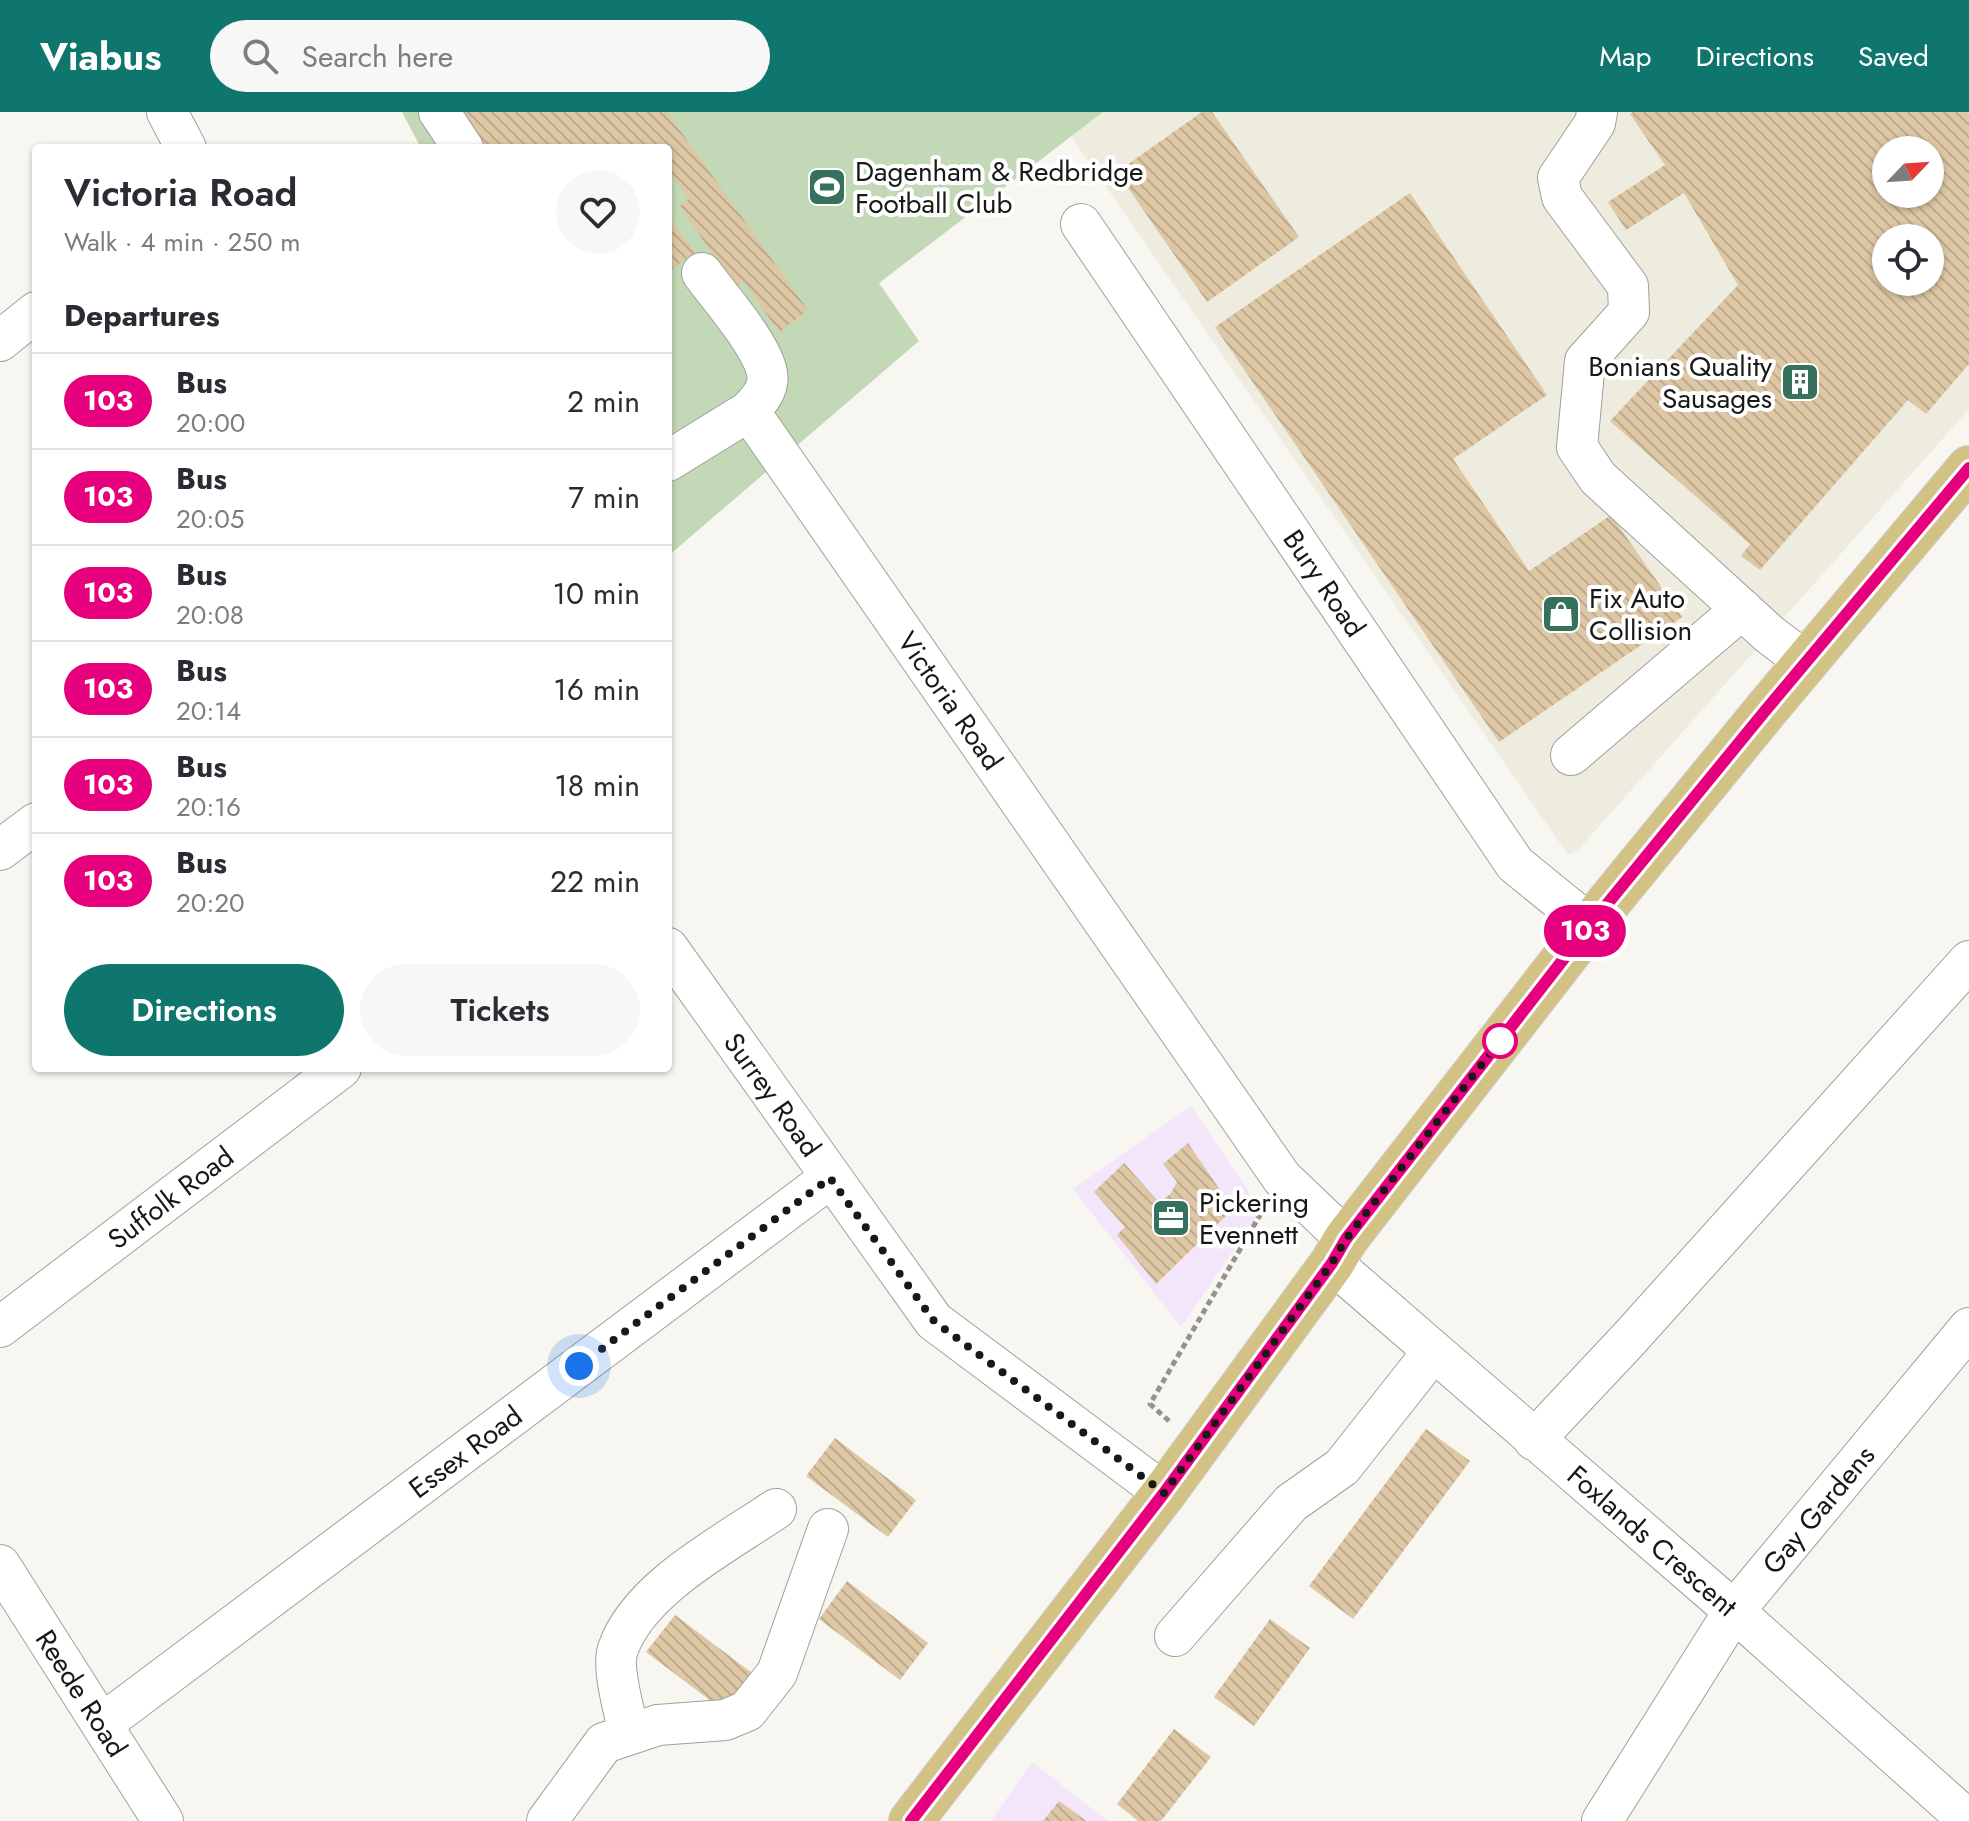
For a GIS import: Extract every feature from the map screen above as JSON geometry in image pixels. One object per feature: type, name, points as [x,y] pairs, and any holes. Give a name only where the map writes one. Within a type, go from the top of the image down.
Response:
[{"type":"main road","points":[[911,1821],[1164,1493],[1339,1251],[1590,925],[1969,468]]},
{"type":"street","points":[[167,112],[184,144]]},
{"type":"street","points":[[439,112],[460,144]]},
{"type":"street","points":[[1597,112],[1595,123],[1558,178],[1562,197],[1628,286],[1629,312],[1585,361],[1577,447],[1598,478],[1742,609],[1806,662]]},
{"type":"street","name":"Bury Road","points":[[1081,224],[1515,864],[1590,925]]},
{"type":"street","points":[[672,459],[749,411],[764,394],[768,375],[758,350],[702,273]]},
{"type":"street","points":[[0,341],[32,315]]},
{"type":"street","name":"Victoria Road","points":[[749,411],[1282,1178],[1339,1251]]},
{"type":"street","points":[[1571,755],[1742,609]]},
{"type":"street","points":[[0,850],[32,826]]},
{"type":"street","name":"Surrey Road","points":[[672,954],[934,1321],[1164,1493]]},
{"type":"street","points":[[1534,1440],[1639,1329],[1969,961]]},
{"type":"street","name":"Suffolk Road","points":[[0,1327],[336,1072]]},
{"type":"street","name":"Essex Road","points":[[102,1724],[830,1178]]},
{"type":"street","name":"Foxlands Crescent","points":[[1339,1251],[1432,1353],[1734,1611],[1969,1821]]},
{"type":"street","name":"Gay Gardens","points":[[1602,1821],[1734,1611],[1969,1328]]},
{"type":"street","points":[[1175,1636],[1291,1503],[1342,1467],[1432,1353]]},
{"type":"street","points":[[617,1738],[619,1692],[616,1651],[636,1615],[661,1588],[776,1509]]},
{"type":"street","points":[[547,1821],[617,1738],[658,1725],[725,1720],[747,1711],[777,1673],[828,1529]]},
{"type":"street","name":"Reede Road","points":[[0,1565],[163,1821]]},
{"type":"path","points":[[1198,1446],[1150,1404],[1282,1178]]},
{"type":"shaded area","points":[[1103,112],[1969,112],[1969,409],[1578,850],[1568,855],[1071,136]]},
{"type":"shaded area","points":[[1191,1106],[1261,1210],[1181,1327],[1073,1189]]},
{"type":"shaded area","points":[[1032,1762],[1108,1821],[991,1821]]},
{"type":"green space","points":[[402,112],[1103,112],[879,283],[919,341],[672,553],[672,144],[419,144]]},
{"type":"building","points":[[456,112],[667,112],[808,310],[779,332],[744,282],[735,288],[680,206],[689,199],[672,176],[672,144],[480,144]]},
{"type":"building","points":[[1202,112],[1212,112],[1299,237],[1207,302],[1117,172]]},
{"type":"building","name":"Bonians Quality Sausages","points":[[1633,112],[1969,114],[1969,364],[1926,414],[1908,400],[1760,570],[1741,556],[1750,544],[1610,421],[1738,285],[1684,193],[1626,230],[1608,202],[1665,165],[1630,114]]},
{"type":"building","points":[[1410,193],[1547,395],[1453,459],[1529,571],[1611,515],[1682,617],[1499,742],[1215,327]]},
{"type":"building","points":[[672,222],[695,252],[672,269]]},
{"type":"building","points":[[1188,1143],[1233,1209],[1156,1284],[1117,1235],[1125,1227],[1094,1192],[1124,1163],[1160,1203],[1177,1182],[1163,1164]]},
{"type":"building","points":[[1426,1429],[1470,1461],[1353,1619],[1309,1586]]},
{"type":"building","points":[[835,1438],[916,1500],[888,1537],[806,1476]]},
{"type":"building","points":[[847,1581],[928,1643],[900,1680],[819,1619]]},
{"type":"building","points":[[675,1615],[756,1676],[728,1714],[646,1652]]},
{"type":"building","points":[[1270,1619],[1310,1648],[1254,1726],[1214,1697]]},
{"type":"building","points":[[1174,1729],[1211,1757],[1161,1821],[1138,1821],[1117,1804]]},
{"type":"building","points":[[1059,1801],[1081,1817],[1086,1821],[1043,1821]]},
{"type":"bus line","name":"103","points":[[911,1821],[1164,1493],[1332,1263],[1346,1239],[1590,925],[1969,468]]},
{"type":"place","name":"Dagenham & Redbridge Football Club","points":[[827,187]]},
{"type":"place","name":"Bonians Quality Sausages","points":[[1800,382]]},
{"type":"place","name":"Fix Auto Collision","points":[[1561,614]]},
{"type":"place","name":"Pickering Evennett","points":[[1171,1218]]},
{"type":"route","points":[[579,1366],[830,1178],[934,1321],[1164,1493],[1332,1263],[1346,1239],[1500,1041]]}]
